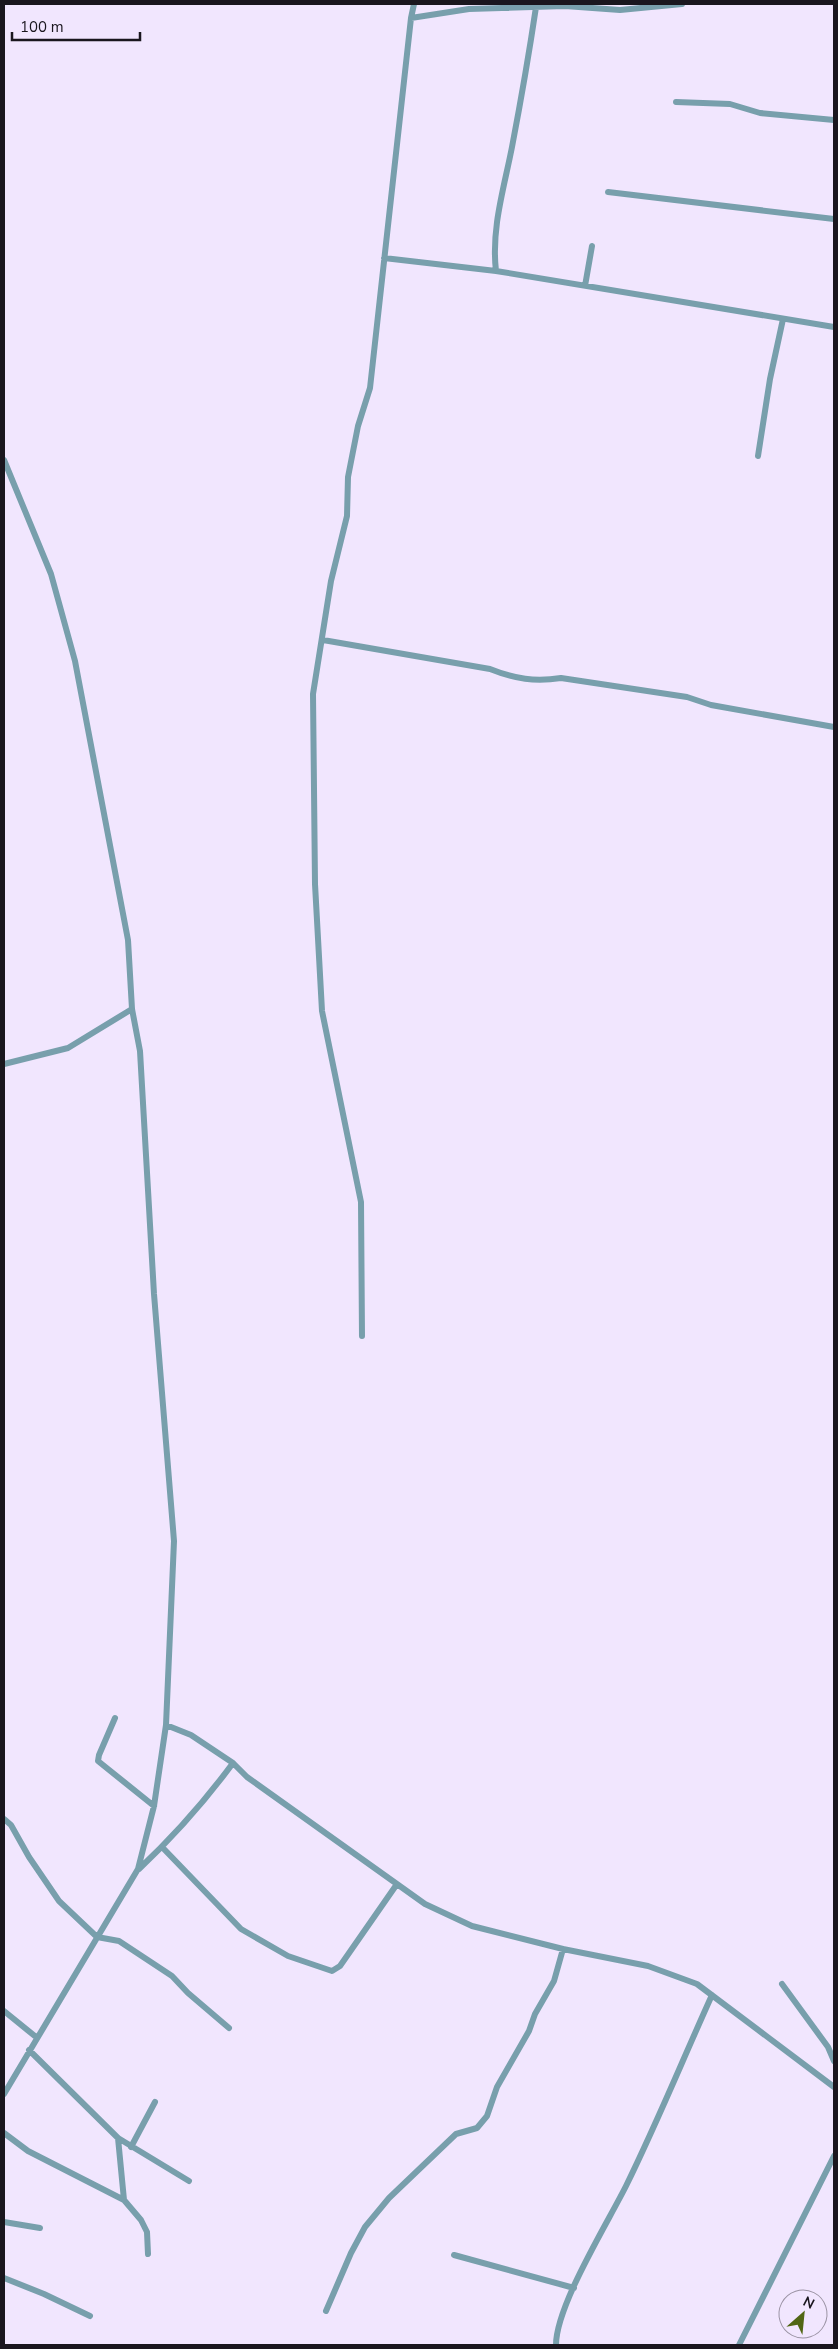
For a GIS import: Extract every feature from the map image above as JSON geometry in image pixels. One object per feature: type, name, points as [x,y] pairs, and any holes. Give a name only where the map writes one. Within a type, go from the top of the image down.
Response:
[{"type":"street","points":[[362,1336],[361,1202],[340,1107],[322,1011],[315,884],[313,694],[331,581],[347,516],[348,477],[358,426],[370,388],[414,4]]},
{"type":"street","points":[[411,18],[469,9],[536,7],[620,10],[682,4]]},
{"type":"street","points":[[496,271],[493,251],[497,215],[520,102],[536,7]]},
{"type":"street","points":[[676,102],[730,104],[760,113],[834,120]]},
{"type":"street","points":[[608,192],[834,219]]},
{"type":"street","points":[[585,286],[592,246]]},
{"type":"street","points":[[384,258],[496,271],[834,327]]},
{"type":"street","points":[[758,456],[770,379],[783,318]]},
{"type":"street","points":[[4,460],[51,574],[75,661],[128,940],[132,1009],[140,1051],[154,1294],[174,1541],[166,1725],[154,1806],[138,1869]]},
{"type":"street","points":[[323,640],[490,669],[515,679],[544,681],[561,678],[687,697],[711,705],[834,727]]},
{"type":"street","points":[[4,1064],[68,1048],[132,1009]]},
{"type":"street","points":[[115,1718],[98,1761],[154,1806]]},
{"type":"street","points":[[166,1725],[192,1735],[233,1763],[255,1783],[425,1904],[472,1926],[563,1949],[648,1966],[697,1984],[834,2087]]},
{"type":"street","points":[[4,2094],[36,2037],[138,1869],[162,1847],[211,1794],[233,1763]]},
{"type":"street","points":[[4,1819],[11,1825],[29,1857],[59,1901],[97,1937],[119,1941],[172,1976],[188,1993],[230,2028]]},
{"type":"street","points":[[162,1847],[241,1928],[288,1956],[332,1971],[340,1966],[397,1884]]},
{"type":"street","points":[[326,2311],[350,2252],[364,2227],[389,2198],[456,2134],[477,2128],[488,2116],[497,2087],[529,2031],[535,2014],[554,1981],[563,1949]]},
{"type":"street","points":[[782,1984],[828,2047],[834,2061]]},
{"type":"street","points":[[556,2345],[559,2328],[574,2288],[627,2184],[712,1996]]},
{"type":"street","points":[[4,2011],[36,2037]]},
{"type":"street","points":[[29,2050],[118,2138],[189,2180]]},
{"type":"street","points":[[131,2147],[155,2102]]},
{"type":"street","points":[[4,2133],[28,2151],[124,2200],[141,2220],[147,2232],[148,2254]]},
{"type":"street","points":[[118,2138],[124,2200]]},
{"type":"street","points":[[739,2345],[834,2156]]},
{"type":"street","points":[[4,2222],[40,2228]]},
{"type":"street","points":[[454,2255],[574,2288]]},
{"type":"street","points":[[4,2278],[44,2294],[90,2316]]}]
